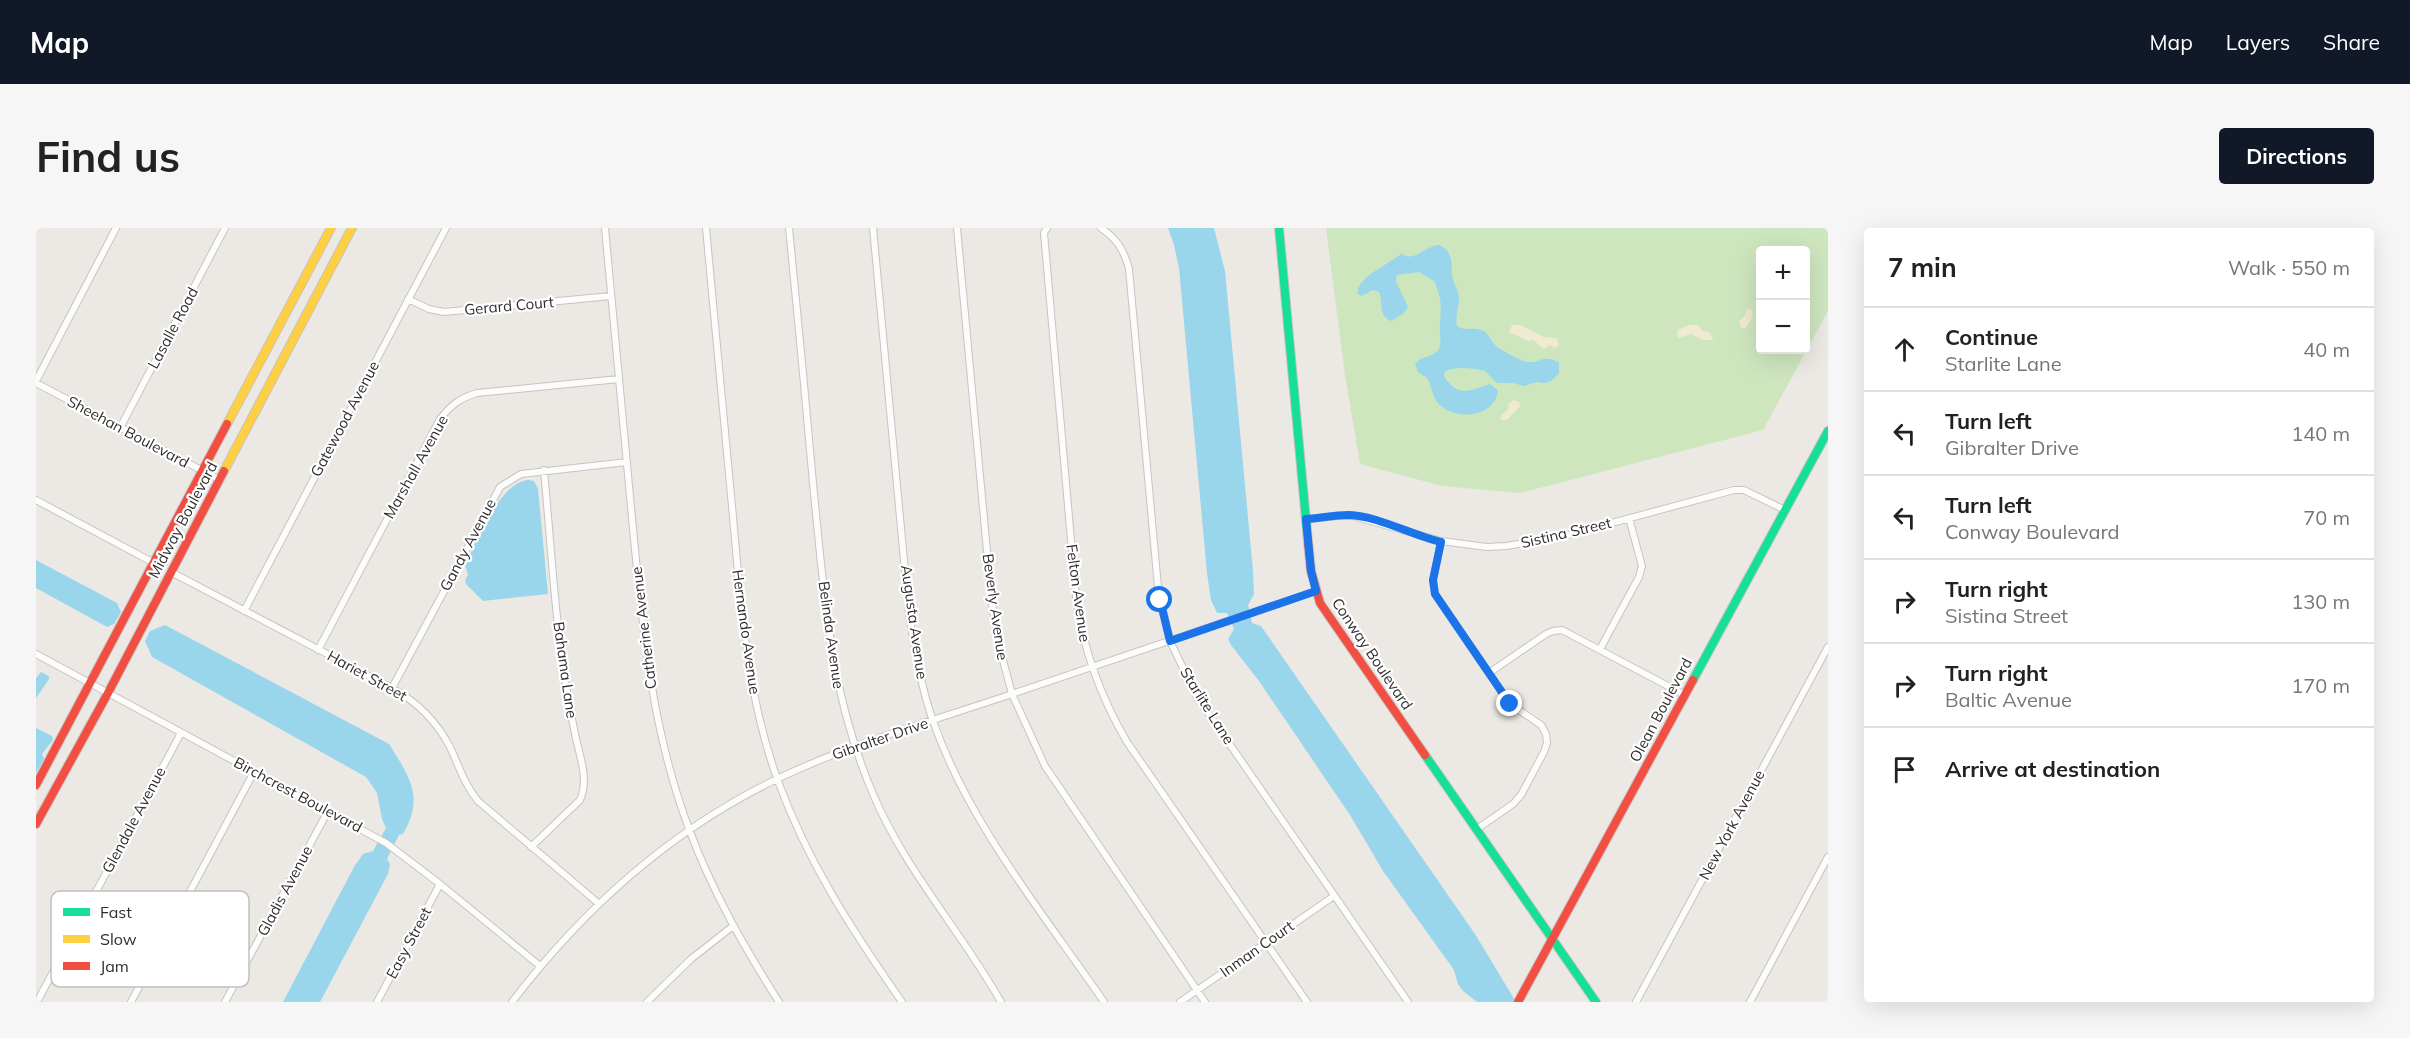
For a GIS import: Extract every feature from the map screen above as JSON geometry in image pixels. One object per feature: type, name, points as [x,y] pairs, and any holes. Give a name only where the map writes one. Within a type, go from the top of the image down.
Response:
[{"type":"street","points":[[36,382],[116,228]]},
{"type":"street","name":"Lasalle Road","points":[[120,428],[225,228]]},
{"type":"street","name":"Midway Boulevard","points":[[36,785],[331,228]]},
{"type":"street","name":"Midway Boulevard","points":[[36,824],[108,693],[352,228]]},
{"type":"street","name":"Gatewood Avenue","points":[[244,611],[446,228]]},
{"type":"street","name":"Catherine Avenue","points":[[605,228],[649,675],[664,750],[689,830],[733,926],[778,1002]]},
{"type":"street","name":"Hernando Avenue","points":[[706,228],[745,644],[758,714],[777,779],[804,845],[831,897],[902,1002]]},
{"type":"street","name":"Belinda Avenue","points":[[789,228],[827,623],[837,684],[854,747],[873,795],[906,859],[1001,1002]]},
{"type":"street","name":"Augusta Avenue","points":[[873,228],[909,614],[918,667],[933,720],[956,776],[981,822],[1104,1002]]},
{"type":"street","name":"Beverly Avenue","points":[[957,228],[992,605],[1000,649],[1012,694],[1031,740],[1056,785],[1205,1002]]},
{"type":"street","name":"Felton Avenue","points":[[1047,228],[1044,233],[1076,597],[1091,667],[1107,705],[1127,742],[1307,1002]]},
{"type":"street","name":"Starlite Lane","points":[[1101,228],[1116,239],[1125,253],[1129,268],[1158,587],[1170,641],[1197,697],[1408,1002]]},
{"type":"street","name":"Conway Boulevard","points":[[1279,228],[1311,571],[1316,591],[1328,617],[1596,1002]]},
{"type":"street","name":"Gerard Court","points":[[408,299],[429,309],[444,312],[612,296]]},
{"type":"street","name":"Marshall Avenue","points":[[318,650],[440,419],[450,405],[463,397],[477,393],[619,379]]},
{"type":"street","name":"Sheehan Boulevard","points":[[36,382],[220,480]]},
{"type":"street","name":"Olean Boulevard","points":[[1519,1000],[1828,434]]},
{"type":"street","name":"Gandy Avenue","points":[[392,688],[496,492],[515,476],[544,470],[627,462]]},
{"type":"street","name":"Bahama Lane","points":[[531,847],[580,800],[585,790],[585,777],[570,712],[563,668],[544,470]]},
{"type":"street","name":"Sistina Street","points":[[1306,519],[1350,515],[1441,542],[1487,547],[1526,544],[1734,490],[1744,489],[1785,510]]},
{"type":"street","points":[[36,500],[154,563]]},
{"type":"street","points":[[1600,649],[1639,577],[1642,566],[1629,518]]},
{"type":"street","points":[[1441,542],[1433,580],[1435,594],[1510,704],[1541,725],[1546,734],[1547,743],[1544,752],[1521,795],[1513,804],[1476,829]]},
{"type":"street","name":"Hariet Street","points":[[171,572],[392,688],[415,704],[436,725],[450,747],[464,781],[478,801],[598,903]]},
{"type":"street","name":"Gibralter Drive","points":[[512,1002],[540,966],[598,903],[643,865],[689,830],[777,779],[854,747],[1316,591]]},
{"type":"street","points":[[1489,673],[1553,631],[1562,630],[1684,695]]},
{"type":"street","name":"New York Avenue","points":[[1636,1002],[1825,661],[1828,648]]},
{"type":"street","name":"Birchcrest Boulevard","points":[[36,654],[372,835],[401,853],[540,966]]},
{"type":"street","name":"Glendale Avenue","points":[[96,891],[181,733]]},
{"type":"street","points":[[190,891],[254,772]]},
{"type":"street","name":"Gladis Avenue","points":[[249,957],[328,811]]},
{"type":"street","points":[[1750,1002],[1828,857]]},
{"type":"street","name":"Easy Street","points":[[377,1002],[440,884]]},
{"type":"street","name":"Inman Court","points":[[1180,1002],[1334,896]]},
{"type":"street","points":[[647,1002],[691,959],[733,926]]},
{"type":"street","name":"Glendale Avenue","points":[[37,1002],[51,976]]},
{"type":"street","points":[[131,1002],[139,987]]},
{"type":"street","name":"Gladis Avenue","points":[[225,1002],[233,987]]},
{"type":"green space","points":[[1326,228],[1828,228],[1828,311],[1810,344],[1810,246],[1756,246],[1756,354],[1805,354],[1763,430],[1520,493],[1442,486],[1360,464],[1345,375]]},
{"type":"sand","points":[[1751,309],[1750,322],[1745,328],[1741,328],[1739,321],[1747,310]]},
{"type":"sand","points":[[1512,325],[1520,325],[1544,337],[1557,338],[1559,345],[1555,348],[1550,345],[1544,349],[1533,340],[1528,341],[1509,332]]},
{"type":"sand","points":[[1689,325],[1698,325],[1703,331],[1709,332],[1712,340],[1704,340],[1691,334],[1677,337],[1678,330]]},
{"type":"sand","points":[[1514,400],[1519,402],[1520,406],[1507,420],[1501,420],[1500,416],[1508,410],[1509,403]]},
{"type":"water","points":[[1168,228],[1214,228],[1225,271],[1253,571],[1254,594],[1248,605],[1252,623],[1261,626],[1475,934],[1516,1002],[1477,1002],[1462,990],[1454,970],[1383,871],[1350,815],[1228,639],[1234,629],[1227,613],[1217,613],[1211,600],[1207,573],[1179,268]]},
{"type":"water","points":[[1439,245],[1450,256],[1453,280],[1459,296],[1457,326],[1484,331],[1497,347],[1525,361],[1548,359],[1559,362],[1559,373],[1553,380],[1524,386],[1497,383],[1485,371],[1454,368],[1445,371],[1444,376],[1455,388],[1465,391],[1490,384],[1498,390],[1496,398],[1485,410],[1469,414],[1452,412],[1436,401],[1426,377],[1418,372],[1415,364],[1440,347],[1440,302],[1434,281],[1419,272],[1397,275],[1396,281],[1408,307],[1404,313],[1391,321],[1382,312],[1379,292],[1373,290],[1361,296],[1357,290],[1369,275],[1401,253],[1410,257]]},
{"type":"water","points":[[534,481],[538,489],[548,594],[483,601],[466,584],[465,580],[468,575],[465,565],[490,514],[499,501],[518,483]]},
{"type":"water","points":[[36,560],[117,603],[121,612],[114,624],[107,627],[36,588]]},
{"type":"water","points":[[165,625],[389,744],[408,777],[414,798],[410,821],[403,834],[399,835],[387,859],[390,864],[388,874],[320,1002],[283,1002],[354,867],[363,854],[373,851],[386,828],[377,793],[366,777],[152,657],[145,641],[150,631]]},
{"type":"water","points":[[41,672],[49,676],[49,679],[36,698],[36,678]]},
{"type":"water","points":[[36,728],[52,736],[53,740],[42,754],[44,759],[36,773]]},
{"type":"traffic: fast","points":[[1279,228],[1308,542]]},
{"type":"traffic: fast","points":[[1693,680],[1828,431]]},
{"type":"traffic: fast","points":[[1425,755],[1596,1002]]},
{"type":"traffic: slow","points":[[227,424],[331,228]]},
{"type":"traffic: slow","points":[[224,471],[352,228]]},
{"type":"traffic: jam","points":[[36,785],[227,424]]},
{"type":"traffic: jam","points":[[36,824],[108,693],[224,471]]},
{"type":"traffic: jam","points":[[1308,542],[1311,571],[1320,603],[1425,755]]},
{"type":"traffic: jam","points":[[1518,1002],[1693,680]]},
{"type":"route","points":[[1160,600],[1170,641],[1316,591],[1311,571],[1306,519],[1350,515],[1378,522],[1441,542],[1433,580],[1435,594],[1510,704]]}]
